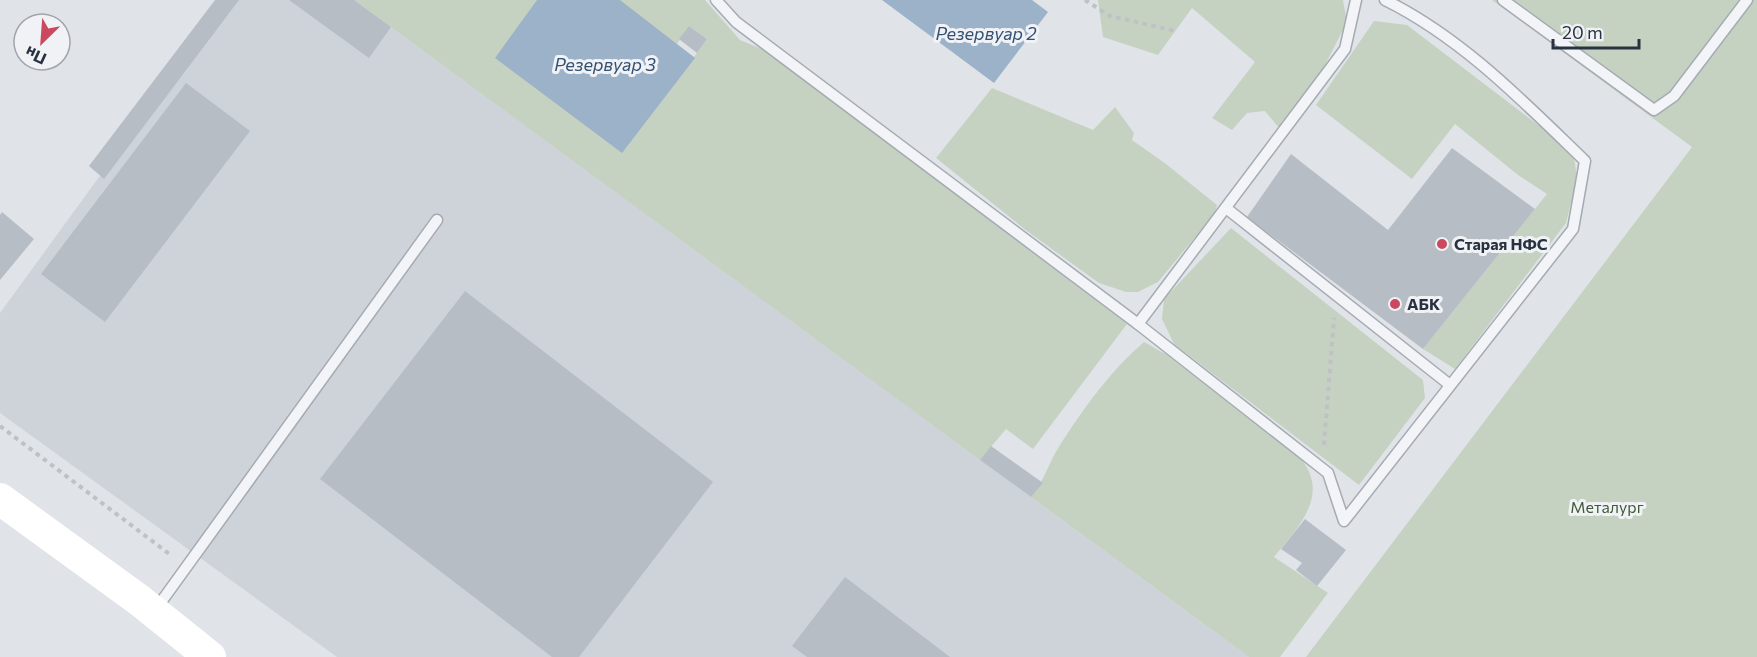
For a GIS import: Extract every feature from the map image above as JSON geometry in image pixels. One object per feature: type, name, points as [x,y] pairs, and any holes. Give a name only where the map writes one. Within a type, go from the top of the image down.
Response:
[{"type":"main road","points":[[0,499],[154,612],[210,657]]},
{"type":"lane","points":[[716,0],[736,22],[1138,324],[1322,468],[1328,473],[1344,521],[1572,230],[1585,161],[1513,91],[1420,17],[1385,0]]},
{"type":"lane","points":[[1138,324],[1345,49],[1356,0]]},
{"type":"lane","points":[[1503,0],[1654,110],[1674,96],[1747,0]]},
{"type":"lane","points":[[1226,208],[1450,385]]},
{"type":"lane","points":[[154,612],[437,220]]},
{"type":"path","points":[[1085,0],[1110,16],[1176,31]]},
{"type":"path","points":[[1322,468],[1335,308]]},
{"type":"path","points":[[0,426],[187,567]]},
{"type":"shaded area","points":[[228,0],[354,0],[1249,657],[337,657],[0,413],[0,313]]},
{"type":"green space","points":[[354,0],[705,0],[740,40],[764,50],[1127,324],[1033,449],[1006,429],[980,460]],"holes":[[[689,26],[707,39],[694,57],[677,44]]]},
{"type":"green space","points":[[1098,0],[1343,0],[1347,22],[1322,71],[1280,129],[1265,111],[1247,113],[1232,130],[1212,118],[1255,62],[1192,8],[1158,55],[1103,37]]},
{"type":"green space","name":"Металург","points":[[1492,0],[1757,0],[1757,657],[1306,657],[1692,147]]},
{"type":"green space","points":[[1374,21],[1407,25],[1550,134],[1574,157],[1577,178],[1566,223],[1455,369],[1423,349],[1547,194],[1518,175],[1455,124],[1412,179],[1316,105]]},
{"type":"green space","points":[[992,88],[1093,130],[1115,107],[1134,133],[1132,140],[1217,205],[1215,213],[1158,282],[1138,292],[1126,292],[1099,283],[1027,231],[936,158]]},
{"type":"green space","points":[[1231,228],[1423,380],[1425,398],[1359,485],[1174,344],[1162,319],[1164,299]]},
{"type":"green space","points":[[1144,342],[1167,355],[1301,459],[1309,473],[1313,486],[1312,499],[1307,511],[1301,523],[1274,557],[1328,593],[1280,657],[1249,657],[1031,497],[1060,445],[1088,404],[1109,377]]},
{"type":"water","name":"Резервуар 3","points":[[537,0],[620,0],[695,58],[622,153],[495,58]]},
{"type":"water","name":"Резервуар 2","points":[[882,0],[1032,0],[1048,12],[994,83]]},
{"type":"building","points":[[215,0],[239,0],[104,179],[89,166]]},
{"type":"building","points":[[289,0],[354,0],[391,27],[369,58]]},
{"type":"building","points":[[689,26],[707,39],[697,53],[679,39]]},
{"type":"building","points":[[186,83],[250,131],[105,322],[41,274]]},
{"type":"building","name":"Старая НФС","points":[[1452,148],[1535,209],[1423,349],[1247,217],[1291,154],[1388,230]]},
{"type":"building","points":[[2,212],[34,239],[0,280],[0,215]]},
{"type":"building","points":[[465,291],[713,482],[579,657],[552,657],[320,479]]},
{"type":"building","points":[[991,446],[1043,483],[1031,497],[980,460]]},
{"type":"building","points":[[1305,519],[1346,550],[1317,586],[1296,570],[1302,563],[1281,549]]},
{"type":"building","points":[[845,577],[950,657],[807,657],[792,646]]},
{"type":"place","name":"Старая НФС","points":[[1442,244]]},
{"type":"place","name":"АБК","points":[[1395,304]]}]
